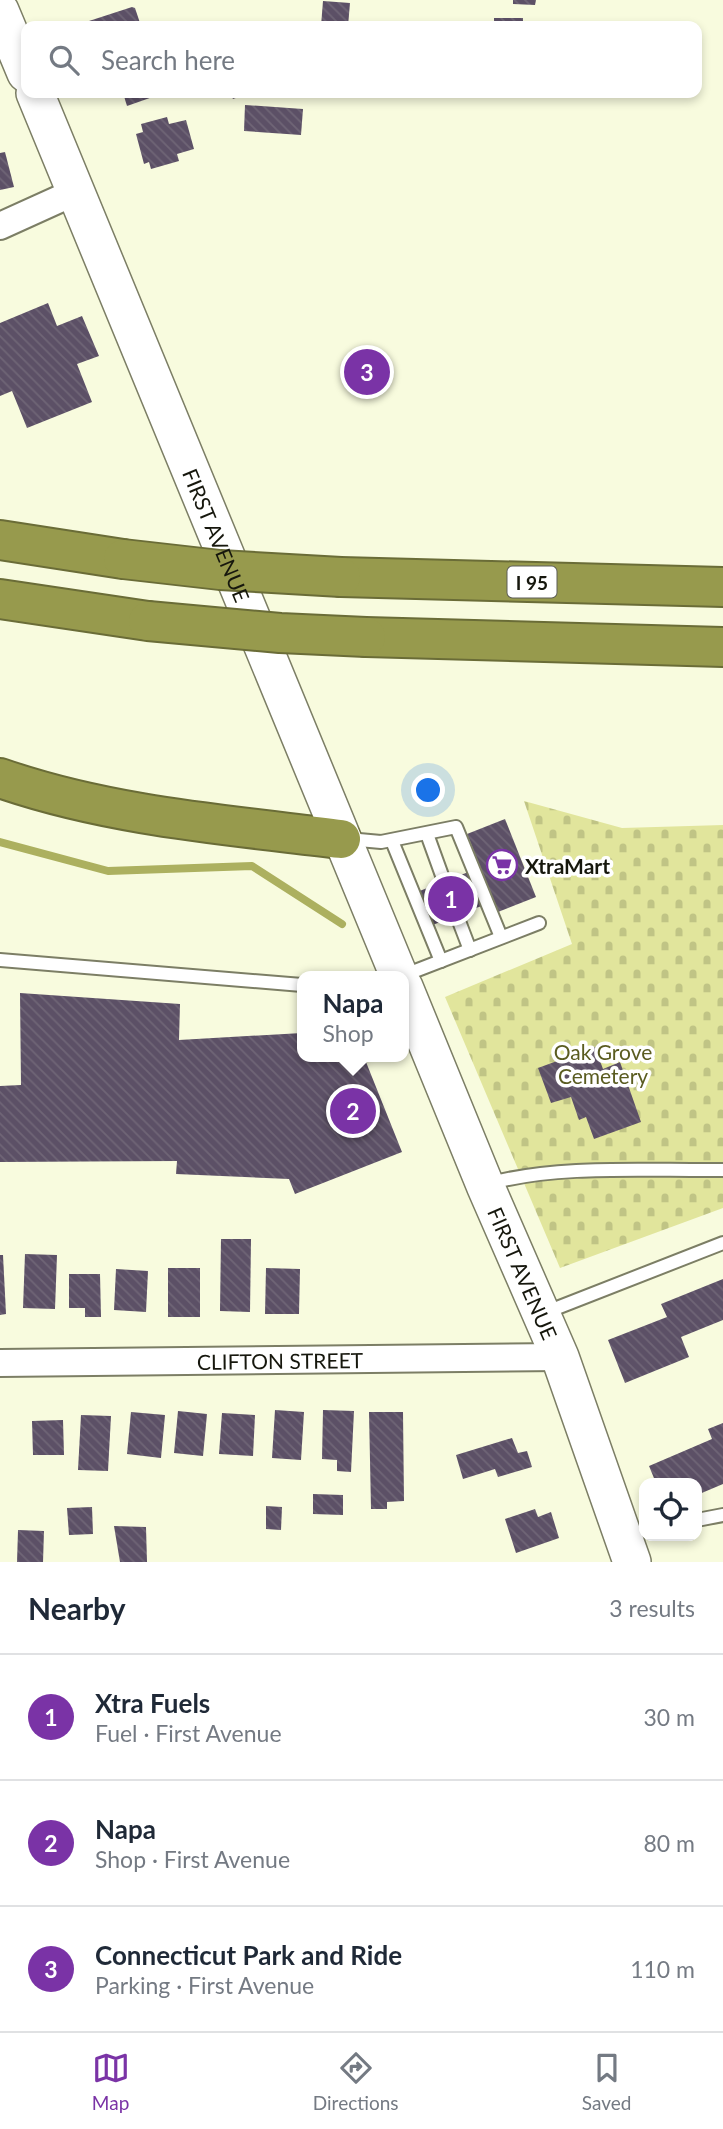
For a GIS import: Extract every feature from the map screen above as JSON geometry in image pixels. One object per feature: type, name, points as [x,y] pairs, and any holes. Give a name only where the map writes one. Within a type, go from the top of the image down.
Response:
[{"type":"highway","name":"I 95","points":[[0,540],[123,559],[341,577],[723,587]]},
{"type":"highway","points":[[0,598],[148,621],[266,632],[723,647]]},
{"type":"highway","points":[[0,778],[62,796],[157,815],[341,839]]},
{"type":"main road","points":[[0,11],[21,61]]},
{"type":"main road","name":"FIRST AVENUE","points":[[36,98],[397,971]]},
{"type":"main road","name":"FIRST AVENUE","points":[[409,1001],[560,1357],[630,1545]]},
{"type":"street","points":[[0,226],[75,192]]},
{"type":"street","name":"CLIFTON STREET","points":[[0,1363],[560,1357]]},
{"type":"lane","points":[[341,839],[392,841],[456,827],[502,937]]},
{"type":"lane","points":[[426,834],[444,881]]},
{"type":"lane","points":[[392,841],[441,961]]},
{"type":"lane","points":[[457,916],[470,950]]},
{"type":"lane","points":[[409,982],[441,961],[539,923]]},
{"type":"lane","points":[[0,960],[297,985]]},
{"type":"lane","points":[[485,1185],[518,1176],[578,1172],[723,1170]]},
{"type":"lane","points":[[540,1315],[723,1243]]},
{"type":"lane","points":[[702,1519],[723,1515]]},
{"type":"green space","name":"Oak Grove Cemetery","points":[[524,801],[622,828],[723,825],[723,1208],[560,1268],[445,997],[572,944]]},
{"type":"building","points":[[513,0],[536,0],[535,5],[513,4]]},
{"type":"building","points":[[323,1],[350,3],[348,21],[321,21]]},
{"type":"building","points":[[132,7],[135,8],[139,21],[89,21]]},
{"type":"building","points":[[494,18],[523,18],[523,21],[494,21]]},
{"type":"building","points":[[125,98],[150,98],[127,106]]},
{"type":"building","points":[[245,105],[303,109],[301,135],[244,131]]},
{"type":"building","points":[[167,117],[169,124],[186,120],[194,149],[177,154],[179,161],[151,169],[149,162],[144,164],[136,134],[143,132],[141,124]]},
{"type":"building","points":[[5,152],[14,187],[0,190],[0,153]]},
{"type":"building","points":[[48,303],[57,326],[82,316],[99,356],[77,364],[92,402],[27,428],[12,391],[0,396],[0,323]]},
{"type":"building","name":"XtraMart","points":[[505,819],[536,897],[498,912],[467,834]]},
{"type":"building","points":[[471,871],[484,905],[430,926],[417,892]]},
{"type":"building","points":[[20,993],[180,1004],[179,1040],[297,1033],[297,1062],[366,1062],[402,1152],[295,1194],[289,1179],[176,1174],[177,1161],[0,1162],[0,1086],[21,1085]]},
{"type":"building","points":[[595,1047],[603,1069],[620,1062],[641,1122],[594,1139],[586,1117],[579,1120],[571,1097],[551,1103],[538,1068]]},
{"type":"building","points":[[221,1239],[251,1239],[250,1312],[220,1311]]},
{"type":"building","points":[[25,1254],[57,1255],[55,1309],[23,1308]]},
{"type":"building","points":[[0,1255],[3,1255],[6,1314],[0,1315]]},
{"type":"building","points":[[168,1268],[200,1268],[200,1317],[168,1317]]},
{"type":"building","points":[[266,1268],[300,1269],[299,1314],[265,1314]]},
{"type":"building","points":[[116,1269],[148,1271],[146,1312],[114,1310]]},
{"type":"building","points":[[69,1274],[100,1274],[101,1317],[85,1317],[85,1308],[69,1308]]},
{"type":"building","points":[[723,1279],[723,1320],[681,1337],[689,1357],[625,1383],[608,1340],[667,1317],[661,1304]]},
{"type":"building","points":[[275,1410],[304,1412],[301,1460],[272,1458]]},
{"type":"building","points":[[323,1410],[354,1411],[351,1472],[337,1471],[337,1460],[322,1459]]},
{"type":"building","points":[[178,1411],[207,1414],[203,1456],[174,1453]]},
{"type":"building","points":[[131,1412],[165,1415],[161,1458],[127,1454]]},
{"type":"building","points":[[369,1412],[403,1412],[404,1501],[387,1502],[387,1509],[371,1509]]},
{"type":"building","points":[[222,1413],[255,1415],[253,1456],[219,1454]]},
{"type":"building","points":[[81,1415],[111,1416],[108,1471],[78,1470]]},
{"type":"building","points":[[63,1420],[64,1455],[33,1455],[32,1421]]},
{"type":"building","points":[[723,1423],[723,1484],[702,1493],[702,1478],[654,1478],[649,1466],[712,1439],[708,1429]]},
{"type":"building","points":[[512,1438],[518,1453],[527,1451],[532,1467],[498,1477],[495,1469],[463,1479],[456,1455]]},
{"type":"building","points":[[313,1494],[343,1495],[343,1515],[313,1514]]},
{"type":"building","points":[[266,1506],[282,1507],[281,1530],[266,1529]]},
{"type":"building","points":[[92,1507],[93,1534],[69,1535],[67,1508]]},
{"type":"building","points":[[535,1509],[538,1517],[551,1512],[559,1538],[516,1553],[505,1519]]},
{"type":"building","points":[[114,1526],[146,1527],[147,1562],[120,1562]]},
{"type":"building","points":[[18,1530],[44,1531],[43,1562],[17,1562]]},
{"type":"waterway","points":[[0,842],[108,871],[252,866],[342,924]]},
{"type":"place","name":"Connecticut Park and Ride","points":[[367,372]]},
{"type":"place","name":"XtraMart","points":[[502,865]]},
{"type":"place","name":"Xtra Fuels","points":[[451,899]]},
{"type":"place","name":"Napa","points":[[353,1111]]}]
